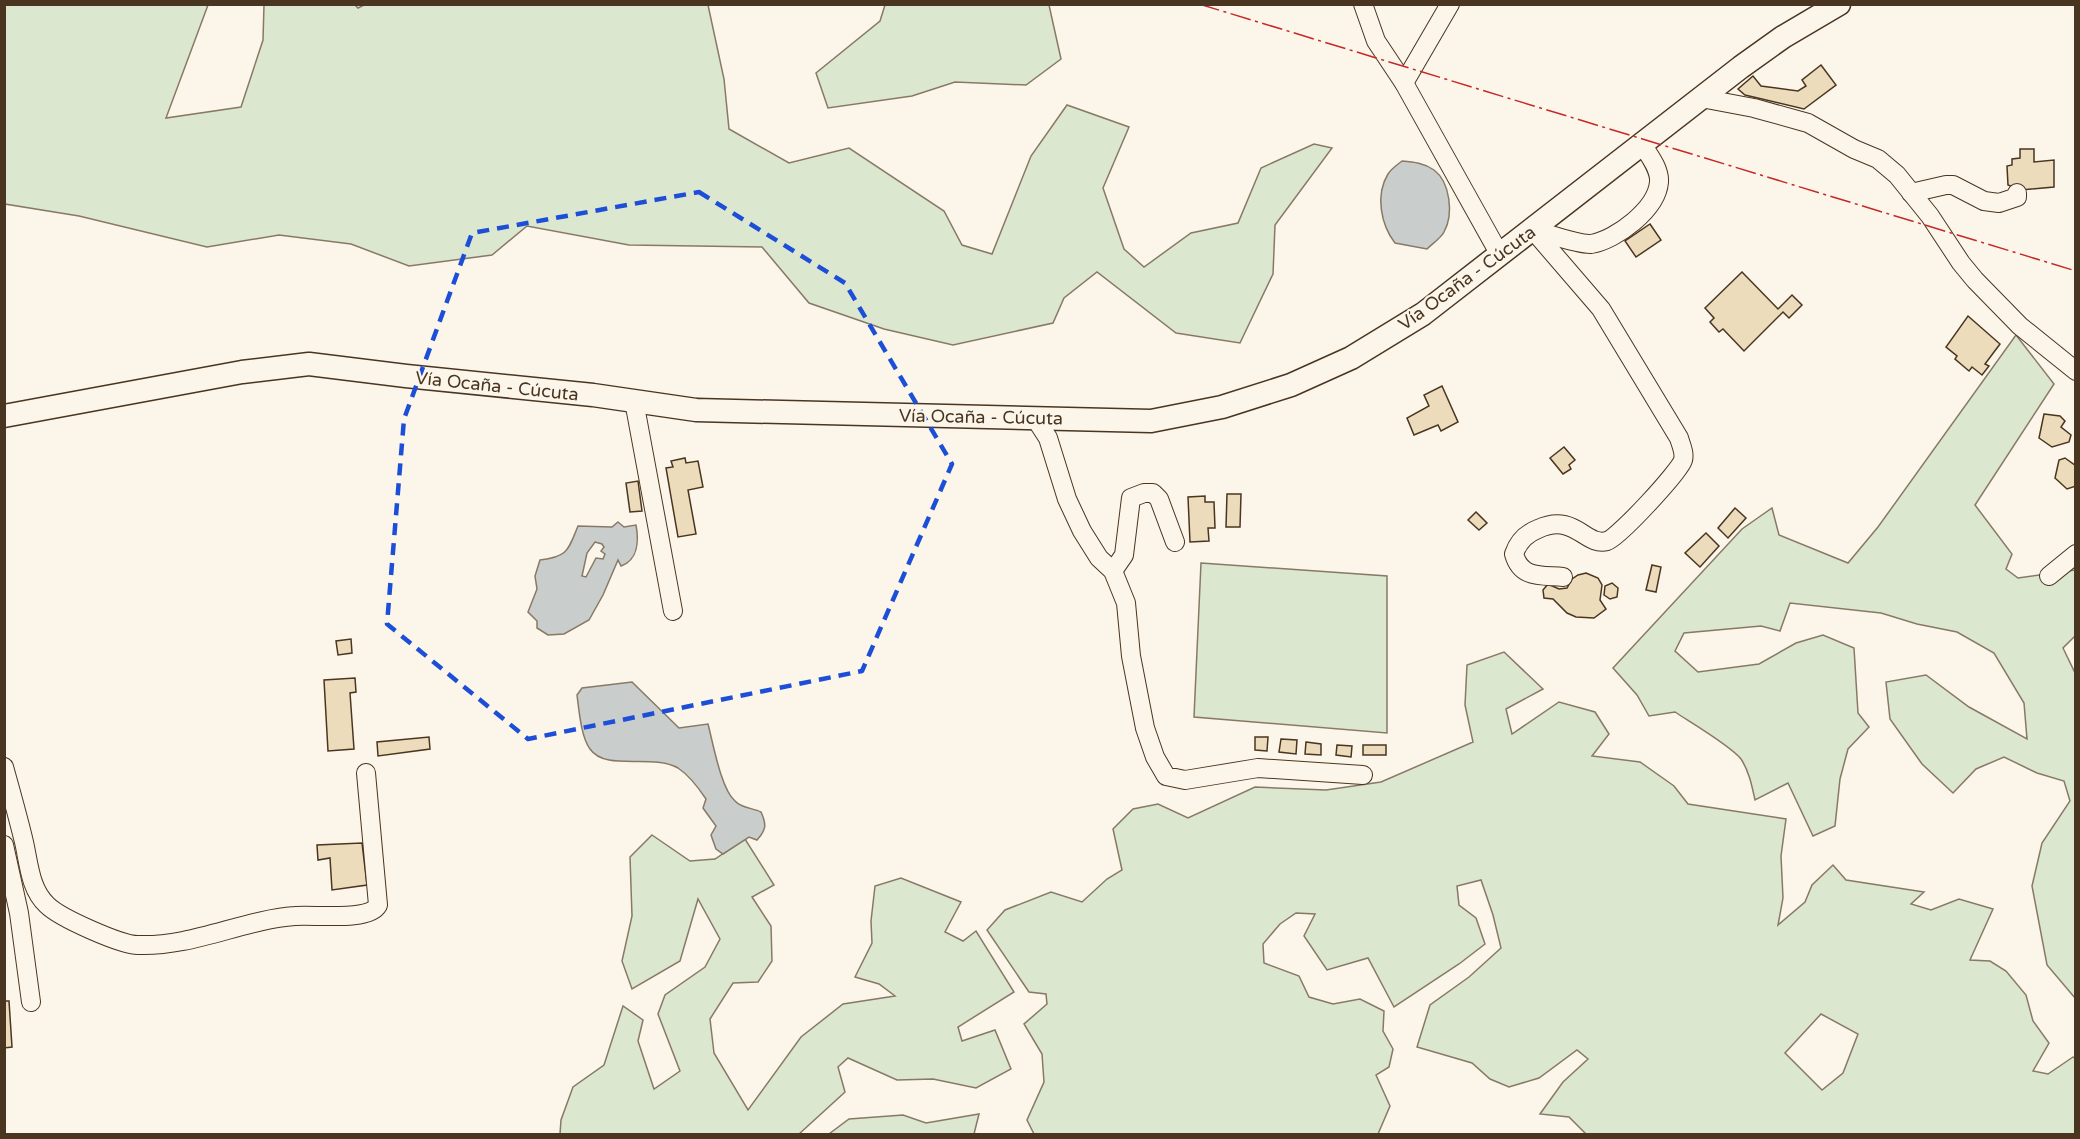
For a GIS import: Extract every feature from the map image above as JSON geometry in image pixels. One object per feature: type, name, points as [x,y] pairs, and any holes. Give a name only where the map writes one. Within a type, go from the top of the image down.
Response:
[{"type":"main road","name":"Vía Ocaña - Cúcuta","points":[[4,416],[242,372],[309,364],[696,410],[1151,421],[1222,407],[1291,385],[1352,358],[1423,314],[1701,98],[1783,37],[1839,4]]},
{"type":"street","points":[[1363,4],[1376,41],[1404,82],[1500,255]]},
{"type":"street","points":[[1404,82],[1450,4]]},
{"type":"street","points":[[1701,98],[1754,108],[1808,123],[1878,159],[1897,175],[1937,225],[1961,263],[1975,280],[2020,326],[2068,358],[2076,371]]},
{"type":"street","points":[[1533,230],[1589,244],[1604,240],[1641,216],[1653,201],[1659,182],[1657,170],[1642,144]]},
{"type":"street","points":[[1911,193],[1936,185],[1953,185],[1984,201],[1999,203],[2017,197],[2017,193]]},
{"type":"street","points":[[1533,230],[1601,309],[1679,438],[1684,458],[1677,471],[1610,541],[1601,542],[1593,539],[1563,523],[1548,524],[1532,531],[1518,543],[1514,555],[1520,569],[1527,573],[1563,578]]},
{"type":"street","points":[[634,401],[673,611]]},
{"type":"street","points":[[1035,418],[1048,438],[1067,499],[1082,531],[1099,558],[1113,571],[1126,603],[1131,656],[1144,728],[1155,757],[1166,776],[1185,780],[1258,768],[1363,775]]},
{"type":"street","points":[[1113,571],[1124,555],[1131,498],[1137,495],[1153,493],[1159,499],[1175,542]]},
{"type":"street","points":[[2049,576],[2076,554]]},
{"type":"street","points":[[4,767],[32,881],[39,896],[48,907],[88,928],[136,945],[179,943],[264,921],[295,916],[333,916],[369,913],[375,910],[378,905],[366,773]]},
{"type":"street","points":[[4,845],[19,913],[31,1002]]},
{"type":"highlighted area","points":[[699,192],[845,283],[952,464],[862,671],[528,739],[387,624],[404,419],[472,233]]},
{"type":"green space","points":[[354,4],[358,8],[366,4],[708,5],[724,79],[729,129],[789,163],[849,148],[944,211],[962,245],[992,254],[1031,156],[1067,105],[1129,127],[1103,188],[1124,249],[1144,267],[1191,233],[1238,223],[1261,168],[1314,144],[1332,148],[1275,225],[1273,274],[1240,343],[1176,333],[1097,272],[1064,298],[1053,323],[953,345],[884,329],[809,303],[762,247],[629,245],[527,226],[492,255],[409,266],[351,244],[279,235],[207,247],[79,216],[5,204],[5,5],[208,5],[166,118],[241,107],[263,40],[264,5]]},
{"type":"green space","points":[[885,5],[1049,5],[1061,59],[1026,85],[955,82],[912,96],[828,108],[816,73],[880,21]]},
{"type":"green space","points":[[2016,335],[2054,384],[1975,505],[2012,554],[2006,569],[2018,578],[2075,570],[2075,636],[2063,648],[2076,675],[2075,998],[2047,965],[2032,886],[2042,843],[2070,801],[2064,781],[2037,773],[2004,757],[1976,769],[1953,793],[1922,764],[1890,719],[1886,682],[1926,675],[1969,707],[2027,739],[2024,703],[1994,653],[1957,632],[1917,624],[1881,613],[1790,603],[1780,631],[1761,626],[1684,633],[1675,651],[1698,672],[1759,664],[1796,643],[1823,635],[1854,648],[1858,713],[1869,727],[1848,749],[1840,779],[1835,826],[1813,836],[1788,783],[1755,800],[1746,768],[1736,754],[1675,712],[1649,716],[1637,695],[1613,668],[1742,529],[1772,508],[1779,535],[1848,563],[1878,527]]},
{"type":"green space","points":[[1201,563],[1387,576],[1387,733],[1194,717]]},
{"type":"green space","points":[[1504,652],[1543,689],[1506,709],[1512,734],[1559,702],[1595,712],[1609,734],[1592,756],[1640,762],[1674,786],[1688,804],[1786,819],[1781,856],[1783,898],[1778,925],[1805,902],[1812,885],[1833,865],[1846,880],[1924,892],[1911,904],[1931,910],[1959,899],[1993,909],[1970,960],[1990,961],[2006,971],[2026,995],[2033,1021],[2049,1043],[2033,1071],[2048,1074],[2073,1057],[2075,1058],[2075,1134],[1586,1134],[1569,1117],[1540,1114],[1563,1082],[1588,1059],[1577,1050],[1539,1078],[1509,1087],[1490,1079],[1472,1063],[1417,1047],[1430,1005],[1469,977],[1501,948],[1481,880],[1457,886],[1459,905],[1476,918],[1485,944],[1394,1007],[1368,958],[1327,970],[1304,936],[1315,914],[1296,913],[1280,924],[1263,944],[1264,963],[1299,976],[1309,997],[1333,1004],[1360,999],[1384,1011],[1383,1031],[1393,1049],[1389,1067],[1376,1075],[1390,1106],[1378,1134],[1034,1134],[1027,1120],[1044,1082],[1042,1054],[1024,1024],[1047,1004],[1046,994],[1029,992],[987,930],[1005,910],[1051,892],[1082,902],[1107,879],[1122,870],[1113,829],[1133,809],[1158,804],[1188,818],[1255,787],[1326,790],[1381,782],[1473,742],[1465,705],[1467,665]],"holes":[[[1821,1014],[1858,1034],[1843,1073],[1822,1090],[1785,1053]]]},
{"type":"green space","points":[[652,835],[690,861],[715,859],[745,839],[774,885],[752,897],[771,926],[772,961],[758,982],[733,983],[710,1019],[714,1053],[748,1110],[801,1037],[843,1004],[895,996],[879,984],[855,977],[872,943],[871,921],[875,886],[901,878],[961,902],[945,932],[963,941],[976,931],[1014,992],[958,1027],[962,1041],[995,1030],[1011,1069],[976,1088],[933,1079],[897,1080],[848,1058],[838,1067],[845,1092],[799,1134],[560,1134],[561,1120],[573,1087],[604,1065],[623,1006],[643,1020],[638,1041],[654,1089],[680,1071],[658,1014],[665,995],[705,967],[720,939],[698,899],[680,961],[632,989],[622,961],[632,916],[630,857]]},
{"type":"green space","points":[[979,1114],[974,1134],[829,1134],[849,1119],[903,1115],[926,1123]]},
{"type":"shaded area","points":[[1402,161],[1423,164],[1434,170],[1444,182],[1447,190],[1449,216],[1447,225],[1441,236],[1427,249],[1395,243],[1383,219],[1381,200],[1384,182],[1389,172]]},
{"type":"shaded area","points":[[618,522],[624,527],[636,525],[636,549],[627,563],[621,566],[618,560],[589,620],[564,634],[548,635],[537,628],[537,621],[528,612],[537,589],[535,576],[540,560],[556,557],[566,551],[578,526],[612,527]],"holes":[[[595,542],[604,547],[601,551],[605,554],[603,559],[596,558],[586,577],[582,576],[587,553]]]},
{"type":"shaded area","points":[[632,682],[679,728],[708,724],[718,765],[730,795],[744,807],[761,812],[765,827],[757,840],[749,837],[723,854],[716,849],[711,835],[716,826],[703,808],[706,799],[694,782],[682,771],[656,762],[607,760],[597,756],[590,749],[582,731],[577,695],[582,688]]},
{"type":"building","points":[[1821,65],[1836,85],[1804,109],[1745,95],[1738,89],[1753,76],[1761,86],[1798,91],[1806,86],[1802,80]]},
{"type":"building","points":[[2020,149],[2034,149],[2034,162],[2054,160],[2054,187],[2021,190],[2008,185],[2007,166],[2012,165],[2012,159],[2020,158]]},
{"type":"building","points":[[1650,224],[1661,240],[1636,257],[1625,241]]},
{"type":"building","points":[[1742,272],[1778,309],[1792,295],[1802,305],[1789,318],[1783,312],[1744,351],[1723,329],[1719,332],[1710,322],[1714,318],[1705,308]]},
{"type":"building","points":[[1968,316],[2000,344],[1985,364],[1989,366],[1982,375],[1972,367],[1969,371],[1955,359],[1957,356],[1946,347]]},
{"type":"building","points":[[1442,386],[1458,422],[1441,431],[1438,425],[1414,435],[1407,418],[1429,406],[1424,395]]},
{"type":"building","points":[[2044,414],[2060,416],[2065,421],[2061,427],[2071,435],[2069,442],[2052,447],[2039,438]]},
{"type":"building","points":[[1564,447],[1575,460],[1569,465],[1571,469],[1563,474],[1550,458]]},
{"type":"building","points":[[685,458],[686,463],[698,461],[703,487],[688,490],[696,534],[678,537],[666,468],[673,467],[671,461]]},
{"type":"building","points":[[2065,458],[2076,466],[2076,486],[2067,489],[2055,478],[2059,460]]},
{"type":"building","points":[[638,481],[642,511],[630,512],[626,483]]},
{"type":"building","points":[[1227,494],[1241,494],[1240,527],[1226,527]]},
{"type":"building","points":[[1205,496],[1205,502],[1214,502],[1215,528],[1208,528],[1209,541],[1190,542],[1188,497]]},
{"type":"building","points":[[1735,508],[1746,518],[1728,538],[1718,528]]},
{"type":"building","points":[[1476,512],[1487,523],[1479,530],[1468,520]]},
{"type":"building","points":[[1706,533],[1719,546],[1700,567],[1685,553]]},
{"type":"building","points":[[1652,565],[1661,567],[1656,592],[1646,590]]},
{"type":"building","points":[[1586,573],[1598,578],[1602,585],[1600,600],[1606,609],[1594,618],[1576,617],[1567,613],[1553,599],[1544,598],[1543,590],[1548,584],[1559,589],[1567,588],[1572,579]]},
{"type":"building","points":[[1612,583],[1618,588],[1617,597],[1610,599],[1604,595],[1605,586]]},
{"type":"building","points":[[351,639],[352,653],[338,655],[336,641]]},
{"type":"building","points":[[355,678],[356,692],[350,693],[354,749],[328,751],[324,680]]},
{"type":"building","points":[[429,737],[430,749],[378,756],[377,742]]},
{"type":"building","points":[[1255,737],[1268,737],[1267,751],[1255,750]]},
{"type":"building","points":[[1281,739],[1297,740],[1296,754],[1279,752]]},
{"type":"building","points":[[1306,742],[1321,744],[1321,755],[1305,754]]},
{"type":"building","points":[[1337,745],[1352,746],[1351,757],[1336,755]]},
{"type":"building","points":[[1363,745],[1386,745],[1386,755],[1363,755]]},
{"type":"building","points":[[362,843],[367,885],[332,890],[330,858],[318,860],[317,845]]},
{"type":"building","points":[[4,1001],[9,1001],[12,1047],[4,1048]]},
{"type":"power","points":[[1199,4],[2076,271]]}]
